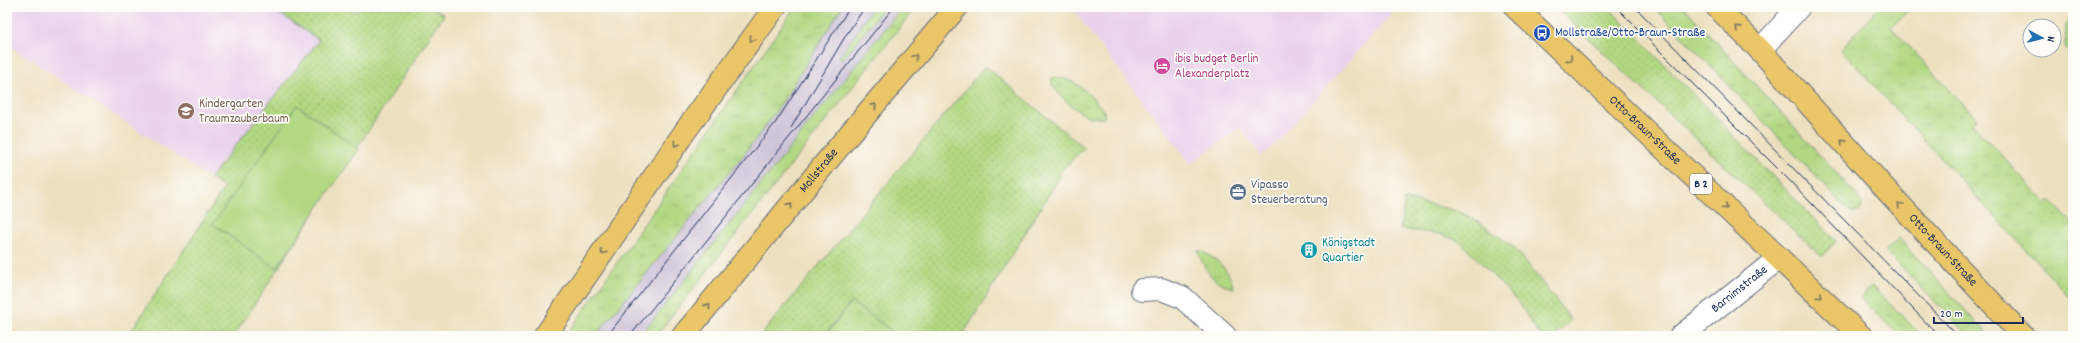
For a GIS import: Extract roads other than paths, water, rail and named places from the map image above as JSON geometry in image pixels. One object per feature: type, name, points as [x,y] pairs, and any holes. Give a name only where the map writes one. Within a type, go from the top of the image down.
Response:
[{"type":"main road","points":[[545,336],[686,130],[775,7]]},
{"type":"main road","name":"Mollstraße","points":[[683,336],[842,143],[957,7]]},
{"type":"main road","name":"Otto-Braun-Straße","points":[[1515,7],[1861,336]]},
{"type":"main road","name":"Otto-Braun-Straße","points":[[1717,7],[1760,50],[1882,185],[2023,336]]},
{"type":"street","points":[[1760,50],[1798,7]]},
{"type":"street","name":"Barnimstraße","points":[[1681,336],[1779,258]]},
{"type":"street","points":[[1142,290],[1161,289],[1182,297],[1225,336]]},
{"type":"tram line","points":[[607,336],[776,122],[850,7]]},
{"type":"tram line","points":[[791,128],[846,35],[865,7]]},
{"type":"tram line","points":[[630,336],[894,7]]},
{"type":"tram line","points":[[1616,7],[1790,181],[1939,336]]},
{"type":"tram line","points":[[1635,7],[1958,336]]},
{"type":"place","name":"Mollstraße/Otto-Braun-Straße","points":[[1542,33]]},
{"type":"place","name":"ibis budget Berlin Alexanderplatz","points":[[1162,66]]},
{"type":"place","name":"Kindergarten Traumzauberbaum","points":[[186,111]]},
{"type":"place","name":"Vipasso Steuerberatung","points":[[1238,192]]},
{"type":"place","name":"Königstadt Quartier","points":[[1309,250]]}]
